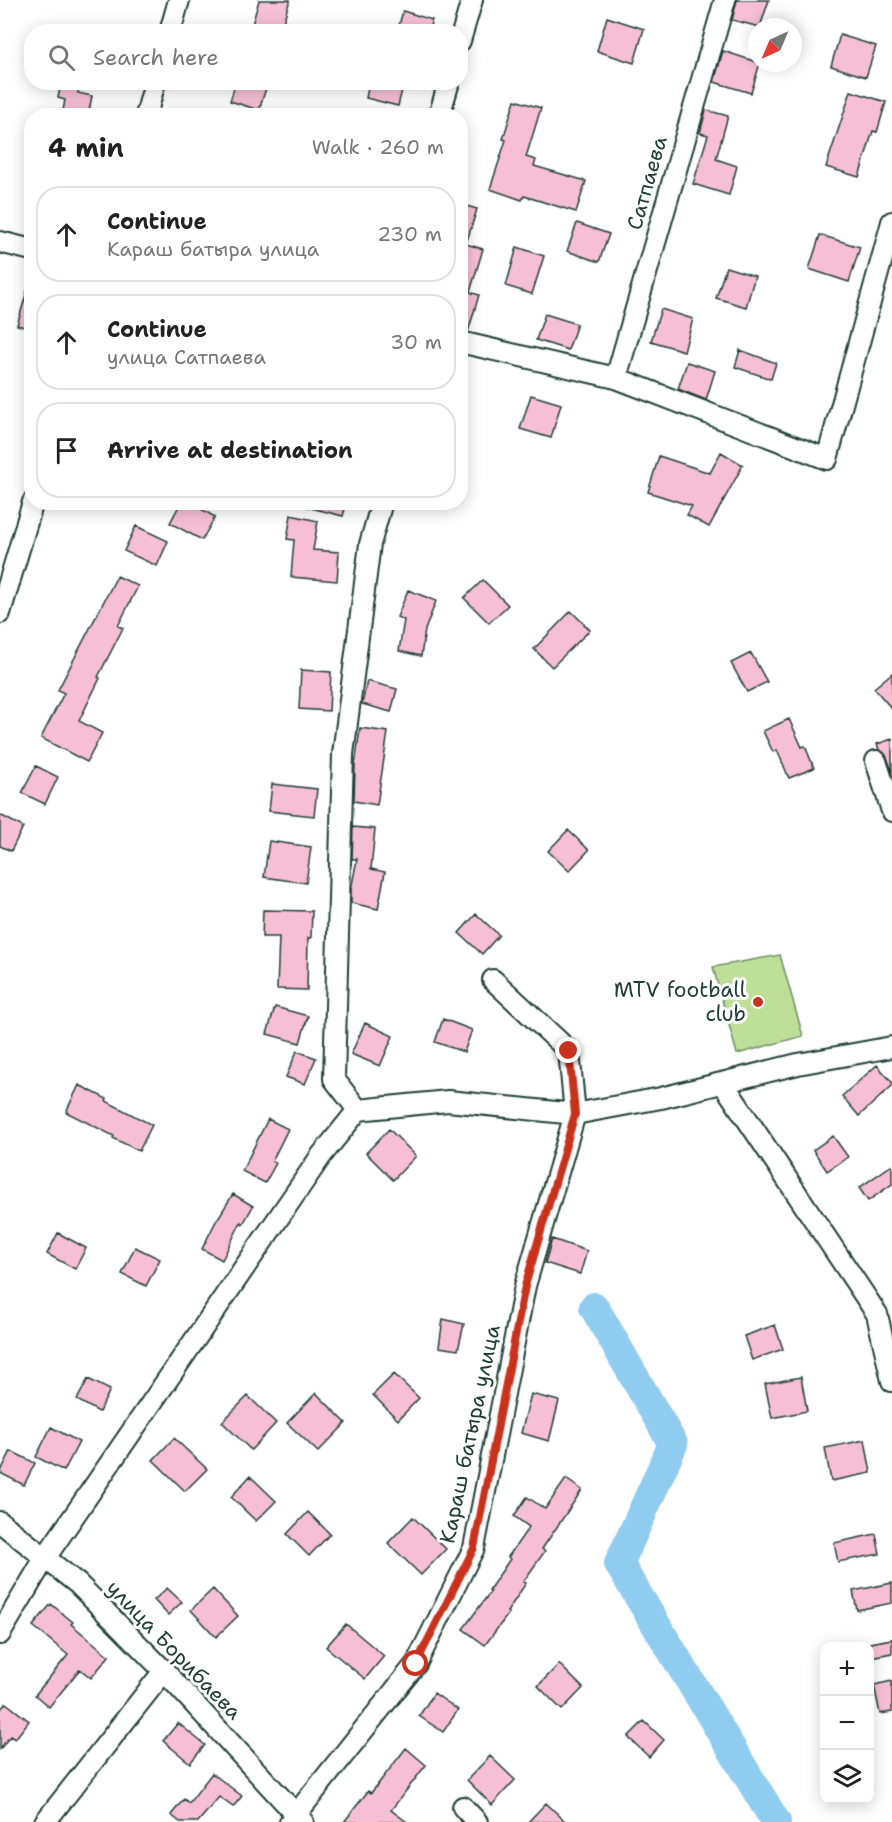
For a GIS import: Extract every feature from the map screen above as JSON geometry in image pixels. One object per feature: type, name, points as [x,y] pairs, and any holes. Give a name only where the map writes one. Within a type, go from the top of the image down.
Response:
[{"type":"street","points":[[172,24],[179,0]]},
{"type":"street","points":[[465,24],[472,0]]},
{"type":"street","name":"Сатпаева","points":[[616,378],[725,0]]},
{"type":"street","points":[[148,108],[153,90]]},
{"type":"street","points":[[441,108],[447,90]]},
{"type":"street","points":[[468,344],[616,378],[827,459],[892,222]]},
{"type":"street","points":[[0,242],[24,248]]},
{"type":"street","points":[[0,613],[31,510]]},
{"type":"street","points":[[358,1110],[334,1079],[343,754],[370,544],[380,510]]},
{"type":"street","points":[[876,761],[892,811]]},
{"type":"street","points":[[493,980],[569,1051],[575,1114]]},
{"type":"street","points":[[0,1634],[45,1558],[321,1156],[358,1110],[448,1101],[575,1114],[662,1098],[798,1064],[892,1047]]},
{"type":"street","points":[[723,1083],[884,1314],[892,1381]]},
{"type":"street","name":"Караш батыра улица","points":[[296,1819],[416,1664],[474,1548],[525,1286],[575,1114]]},
{"type":"street","name":"улица Борибаева","points":[[0,1522],[78,1584],[164,1671],[296,1819]]},
{"type":"street","points":[[45,1822],[164,1671]]},
{"type":"street","points":[[463,1807],[477,1822]]},
{"type":"green space","name":"MTV football club","points":[[780,955],[803,1036],[737,1054],[713,967]]},
{"type":"building","points":[[259,0],[290,0],[282,24],[252,24]]},
{"type":"building","points":[[737,0],[769,0],[763,18],[748,18],[748,24],[732,20]]},
{"type":"building","points":[[403,11],[432,20],[431,24],[399,24]]},
{"type":"building","points":[[607,17],[644,29],[634,63],[597,51]]},
{"type":"building","points":[[840,35],[876,46],[866,77],[831,66]]},
{"type":"building","points":[[723,51],[748,59],[748,72],[757,72],[751,93],[714,82]]},
{"type":"building","points":[[60,90],[78,90],[78,93],[92,96],[90,108],[64,108],[65,100],[58,98]]},
{"type":"building","points":[[233,90],[265,90],[260,108],[230,101]]},
{"type":"building","points":[[368,90],[402,90],[398,106],[366,98]]},
{"type":"building","points":[[851,91],[886,102],[877,132],[873,131],[859,177],[826,167]]},
{"type":"building","points":[[515,100],[541,108],[526,157],[536,160],[534,166],[586,181],[576,212],[524,196],[522,200],[490,189],[506,140],[503,139]]},
{"type":"building","points":[[706,110],[728,116],[716,159],[737,166],[729,195],[693,184],[708,135],[700,133]]},
{"type":"building","points":[[468,206],[477,209],[468,238]]},
{"type":"building","points":[[577,223],[609,234],[599,262],[567,251]]},
{"type":"building","points":[[820,235],[860,247],[849,282],[809,269]]},
{"type":"building","points":[[468,245],[483,249],[470,292],[479,295],[468,332]]},
{"type":"building","points":[[517,247],[544,256],[532,294],[506,286]]},
{"type":"building","points":[[726,267],[755,276],[746,307],[716,298]]},
{"type":"building","points":[[24,301],[24,327],[17,325]]},
{"type":"building","points":[[661,309],[693,319],[684,351],[651,341]]},
{"type":"building","points":[[545,314],[577,324],[568,350],[536,340]]},
{"type":"building","points":[[740,350],[776,363],[771,379],[735,367]]},
{"type":"building","points":[[687,362],[715,371],[706,400],[678,389]]},
{"type":"building","points":[[531,395],[561,404],[551,438],[520,429]]},
{"type":"building","points":[[721,452],[743,465],[709,527],[687,515],[692,506],[648,492],[659,456],[710,473]]},
{"type":"building","points":[[177,510],[203,510],[215,517],[202,540],[170,523]]},
{"type":"building","points":[[319,510],[345,510],[343,516]]},
{"type":"building","points":[[291,515],[318,521],[313,550],[339,552],[337,581],[291,577],[294,540],[287,539]]},
{"type":"building","points":[[136,526],[168,541],[157,566],[124,551]]},
{"type":"building","points":[[117,576],[138,586],[118,626],[123,628],[79,721],[102,733],[87,762],[41,738],[64,693],[58,690]]},
{"type":"building","points":[[483,580],[508,605],[489,623],[464,598]]},
{"type":"building","points":[[408,590],[436,601],[425,630],[421,656],[399,651],[404,620],[397,617]]},
{"type":"building","points":[[571,611],[590,630],[552,667],[534,649]]},
{"type":"building","points":[[751,653],[767,682],[747,692],[731,663]]},
{"type":"building","points":[[301,670],[331,672],[329,711],[299,709]]},
{"type":"building","points":[[892,673],[892,709],[874,688]]},
{"type":"building","points":[[367,681],[397,689],[391,712],[362,704]]},
{"type":"building","points":[[789,719],[802,747],[805,746],[814,768],[789,778],[777,750],[773,752],[763,731]]},
{"type":"building","points":[[360,728],[388,732],[377,805],[354,801],[355,766]]},
{"type":"building","points":[[892,739],[892,772],[887,757],[879,750],[877,744]]},
{"type":"building","points":[[36,766],[58,777],[45,804],[22,793]]},
{"type":"building","points":[[272,784],[317,789],[314,816],[269,811]]},
{"type":"building","points":[[0,815],[23,827],[11,851],[0,846]]},
{"type":"building","points":[[353,827],[375,829],[371,869],[385,872],[378,909],[351,903],[357,859],[352,859]]},
{"type":"building","points":[[568,830],[589,850],[569,871],[548,851]]},
{"type":"building","points":[[269,841],[311,847],[306,883],[264,877]]},
{"type":"building","points":[[263,910],[312,911],[311,938],[308,938],[307,990],[277,989],[279,937],[262,937]]},
{"type":"building","points":[[476,914],[499,935],[482,954],[459,933]]},
{"type":"building","points":[[275,1007],[308,1016],[300,1043],[267,1034]]},
{"type":"building","points":[[443,1019],[472,1030],[464,1052],[435,1042]]},
{"type":"building","points":[[365,1023],[393,1036],[380,1066],[351,1054]]},
{"type":"building","points":[[297,1051],[316,1058],[305,1084],[286,1077]]},
{"type":"building","points":[[877,1065],[892,1082],[892,1086],[859,1116],[842,1096]]},
{"type":"building","points":[[79,1085],[152,1125],[139,1151],[66,1112]]},
{"type":"building","points":[[268,1119],[288,1129],[272,1161],[276,1163],[265,1183],[242,1171]]},
{"type":"building","points":[[389,1129],[416,1156],[393,1180],[366,1153]]},
{"type":"building","points":[[833,1136],[848,1157],[827,1171],[813,1150]]},
{"type":"building","points":[[892,1165],[892,1184],[868,1201],[859,1188]]},
{"type":"building","points":[[233,1194],[253,1206],[243,1224],[241,1222],[222,1260],[202,1249]]},
{"type":"building","points":[[58,1233],[86,1248],[75,1269],[47,1254]]},
{"type":"building","points":[[552,1239],[587,1251],[580,1274],[545,1263]]},
{"type":"building","points":[[135,1247],[160,1259],[146,1286],[122,1274]]},
{"type":"building","points":[[443,1319],[464,1324],[458,1350],[439,1347]]},
{"type":"building","points":[[775,1325],[783,1349],[752,1360],[744,1336]]},
{"type":"building","points":[[394,1374],[419,1398],[398,1420],[373,1395]]},
{"type":"building","points":[[801,1377],[807,1411],[772,1418],[765,1384]]},
{"type":"building","points":[[88,1379],[110,1390],[99,1412],[77,1400]]},
{"type":"building","points":[[316,1393],[346,1423],[318,1452],[287,1423]]},
{"type":"building","points":[[531,1394],[559,1401],[549,1441],[521,1433]]},
{"type":"building","points":[[248,1396],[276,1423],[251,1450],[222,1422]]},
{"type":"building","points":[[51,1427],[79,1442],[64,1471],[36,1457]]},
{"type":"building","points":[[174,1438],[207,1469],[185,1491],[153,1460]]},
{"type":"building","points":[[865,1440],[871,1473],[831,1481],[825,1448]]},
{"type":"building","points":[[11,1451],[35,1463],[24,1485],[0,1473]]},
{"type":"building","points":[[250,1476],[276,1501],[256,1521],[231,1497]]},
{"type":"building","points":[[566,1479],[582,1490],[542,1549],[545,1551],[523,1582],[526,1583],[507,1612],[509,1613],[485,1645],[463,1629],[491,1591],[489,1590],[510,1559],[508,1557],[529,1527],[514,1516],[527,1497],[545,1509]]},
{"type":"building","points":[[308,1512],[330,1534],[309,1556],[287,1534]]},
{"type":"building","points":[[413,1517],[446,1549],[421,1575],[388,1543]]},
{"type":"building","points":[[876,1534],[880,1554],[838,1562],[834,1543]]},
{"type":"building","points":[[892,1583],[892,1603],[857,1610],[853,1591]]},
{"type":"building","points":[[167,1588],[182,1602],[168,1615],[154,1600]]},
{"type":"building","points":[[213,1589],[238,1616],[216,1637],[191,1610]]},
{"type":"building","points":[[51,1604],[109,1656],[91,1678],[80,1669],[49,1707],[35,1695],[68,1655],[33,1626]]},
{"type":"building","points":[[346,1624],[384,1656],[365,1679],[326,1647]]},
{"type":"building","points":[[892,1639],[892,1653],[874,1656],[874,1642]]},
{"type":"building","points":[[559,1664],[583,1688],[562,1710],[538,1686]]},
{"type":"building","points":[[892,1681],[892,1712],[880,1714],[874,1685]]},
{"type":"building","points":[[434,1693],[458,1710],[443,1732],[419,1716]]},
{"type":"building","points":[[6,1703],[29,1721],[15,1739],[10,1736],[0,1749],[0,1710]]},
{"type":"building","points":[[644,1721],[664,1740],[649,1757],[628,1737]]},
{"type":"building","points":[[178,1723],[205,1745],[190,1763],[163,1741]]},
{"type":"building","points":[[406,1748],[426,1765],[391,1810],[407,1822],[344,1822],[368,1791],[371,1793]]},
{"type":"building","points":[[490,1756],[515,1780],[492,1805],[467,1780]]},
{"type":"building","points":[[212,1773],[242,1796],[233,1807],[219,1797],[198,1822],[180,1822],[171,1815],[184,1799],[189,1803]]},
{"type":"building","points":[[546,1803],[566,1822],[528,1822]]},
{"type":"waterway","points":[[594,1307],[673,1444],[619,1564],[776,1822]]},
{"type":"place","name":"MTV football club","points":[[758,1002]]},
{"type":"route","points":[[416,1664],[474,1548],[525,1286],[575,1114],[569,1051]]}]
